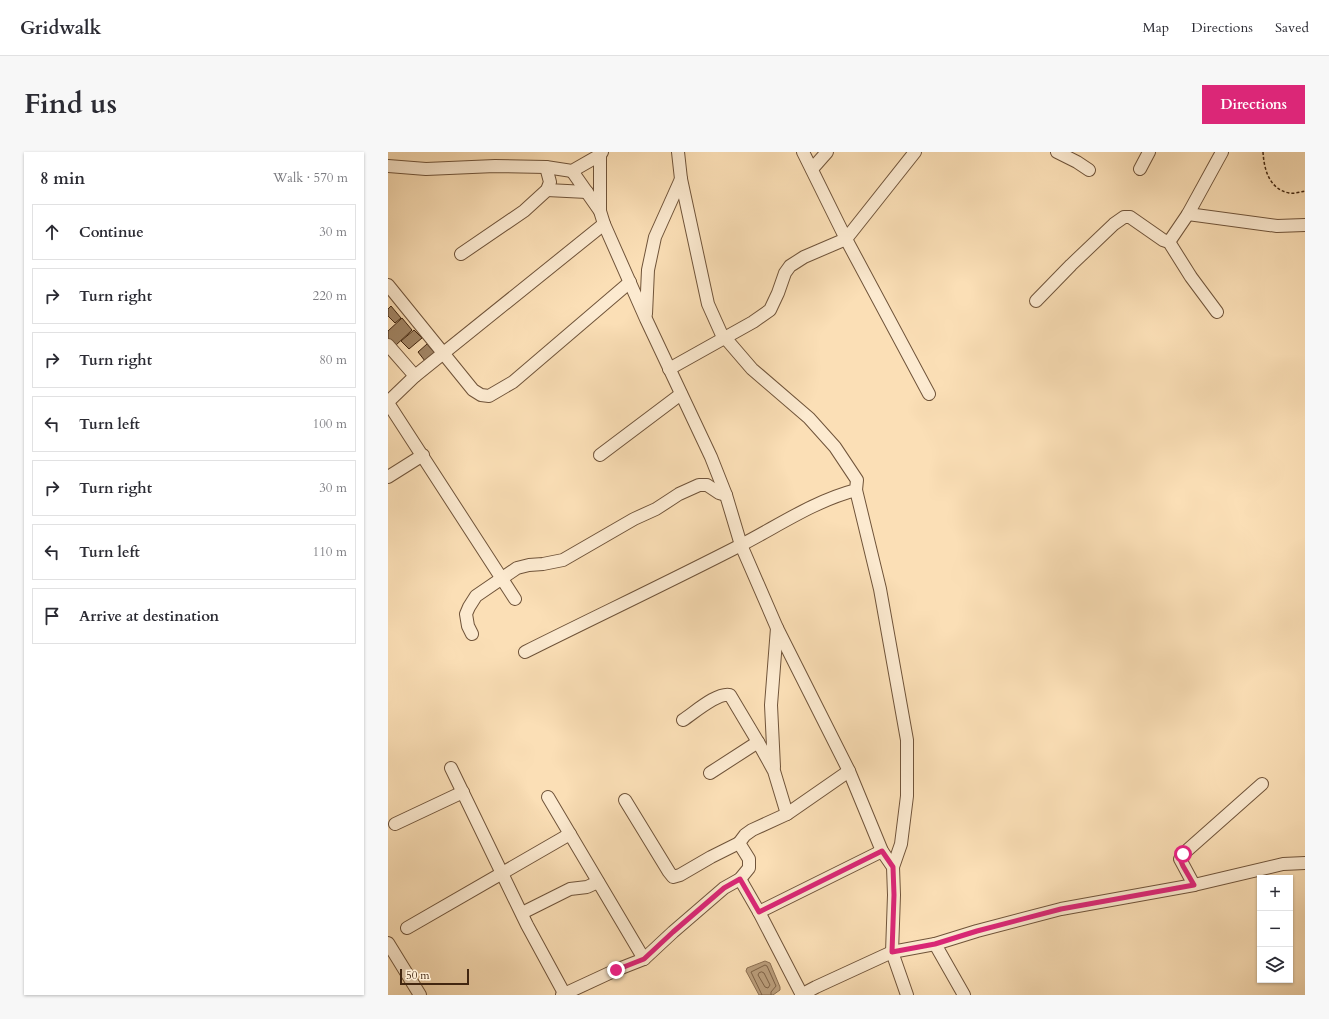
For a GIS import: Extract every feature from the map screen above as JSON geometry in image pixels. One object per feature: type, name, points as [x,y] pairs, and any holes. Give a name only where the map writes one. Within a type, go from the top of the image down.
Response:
[{"type":"street","points":[[678,152],[681,179],[708,304],[721,333],[752,369],[808,418],[834,447],[857,480],[856,490],[880,589],[907,740],[907,796],[901,844],[893,867],[894,895],[892,952],[907,995]]},
{"type":"street","points":[[803,152],[846,239],[928,394]]},
{"type":"street","points":[[812,170],[827,152]]},
{"type":"street","points":[[669,369],[753,322],[770,310],[785,273],[796,261],[804,256],[846,239],[915,152]]},
{"type":"street","points":[[1057,152],[1080,157],[1089,170]]},
{"type":"street","points":[[1140,169],[1150,152]]},
{"type":"street","points":[[1169,242],[1188,214],[1222,152]]},
{"type":"street","points":[[388,166],[426,169],[495,166],[546,166],[572,171],[601,154]]},
{"type":"street","points":[[600,211],[601,154]]},
{"type":"street","points":[[461,254],[524,211],[547,190],[550,182],[546,166]]},
{"type":"street","points":[[572,171],[600,211],[604,224],[646,319],[711,457],[726,495],[741,545],[777,628],[849,771],[882,851],[893,867]]},
{"type":"street","points":[[646,319],[648,270],[655,237],[681,179]]},
{"type":"street","points":[[547,190],[587,192]]},
{"type":"street","points":[[1188,214],[1277,226],[1305,225]]},
{"type":"street","points":[[1036,301],[1103,234],[1124,217],[1130,217],[1163,240],[1169,242],[1191,277],[1217,312]]},
{"type":"street","points":[[515,599],[388,402],[415,376],[604,224]]},
{"type":"street","points":[[388,285],[473,390],[481,395],[488,396],[513,382],[630,282]]},
{"type":"street","points":[[388,345],[415,376]]},
{"type":"street","points":[[600,455],[681,394]]},
{"type":"street","points":[[388,477],[422,455]]},
{"type":"street","points":[[472,634],[468,626],[466,614],[476,596],[517,568],[529,564],[543,564],[563,560],[634,519],[656,509],[679,494],[699,485],[708,484],[719,493],[726,495]]},
{"type":"street","points":[[525,652],[741,545],[811,507],[830,498],[856,490]]},
{"type":"street","points":[[774,772],[770,705],[777,628]]},
{"type":"street","points":[[683,720],[718,697],[725,694],[730,696],[774,772],[787,814]]},
{"type":"street","points":[[710,773],[758,742]]},
{"type":"street","points":[[451,768],[563,994],[644,959],[724,888],[740,879],[749,868],[749,859],[739,842]]},
{"type":"street","points":[[625,800],[669,872],[674,877],[739,842],[744,835],[752,830],[787,814],[849,771]]},
{"type":"street","points":[[1194,885],[1180,859],[1183,854],[1262,784]]},
{"type":"street","points":[[395,824],[463,792]]},
{"type":"street","points":[[548,797],[644,959]]},
{"type":"street","points":[[407,928],[570,834]]},
{"type":"street","points":[[759,912],[882,851]]},
{"type":"street","points":[[740,879],[759,912],[802,995],[892,952],[935,944],[977,931],[1061,909],[1194,885],[1283,864],[1305,863]]},
{"type":"street","points":[[522,913],[570,889],[587,887],[598,882]]},
{"type":"street","points":[[388,943],[420,995]]},
{"type":"street","points":[[935,944],[964,995]]},
{"type":"path","points":[[1263,152],[1268,175],[1273,184],[1289,193],[1305,191]]},
{"type":"water","points":[[765,961],[770,963],[780,987],[780,990],[773,995],[759,995],[746,971],[747,968]]},
{"type":"building","points":[[391,306],[401,318],[395,323],[388,316],[388,309]]},
{"type":"building","points":[[402,318],[412,330],[395,346],[388,339],[388,331]]},
{"type":"building","points":[[414,330],[422,338],[409,349],[401,341]]},
{"type":"building","points":[[427,344],[435,353],[425,361],[418,352]]},
{"type":"route","points":[[616,970],[644,959],[724,888],[740,879],[759,912],[882,851],[893,867],[894,895],[892,952],[935,944],[977,931],[1061,909],[1194,885],[1180,859],[1183,854]]}]
